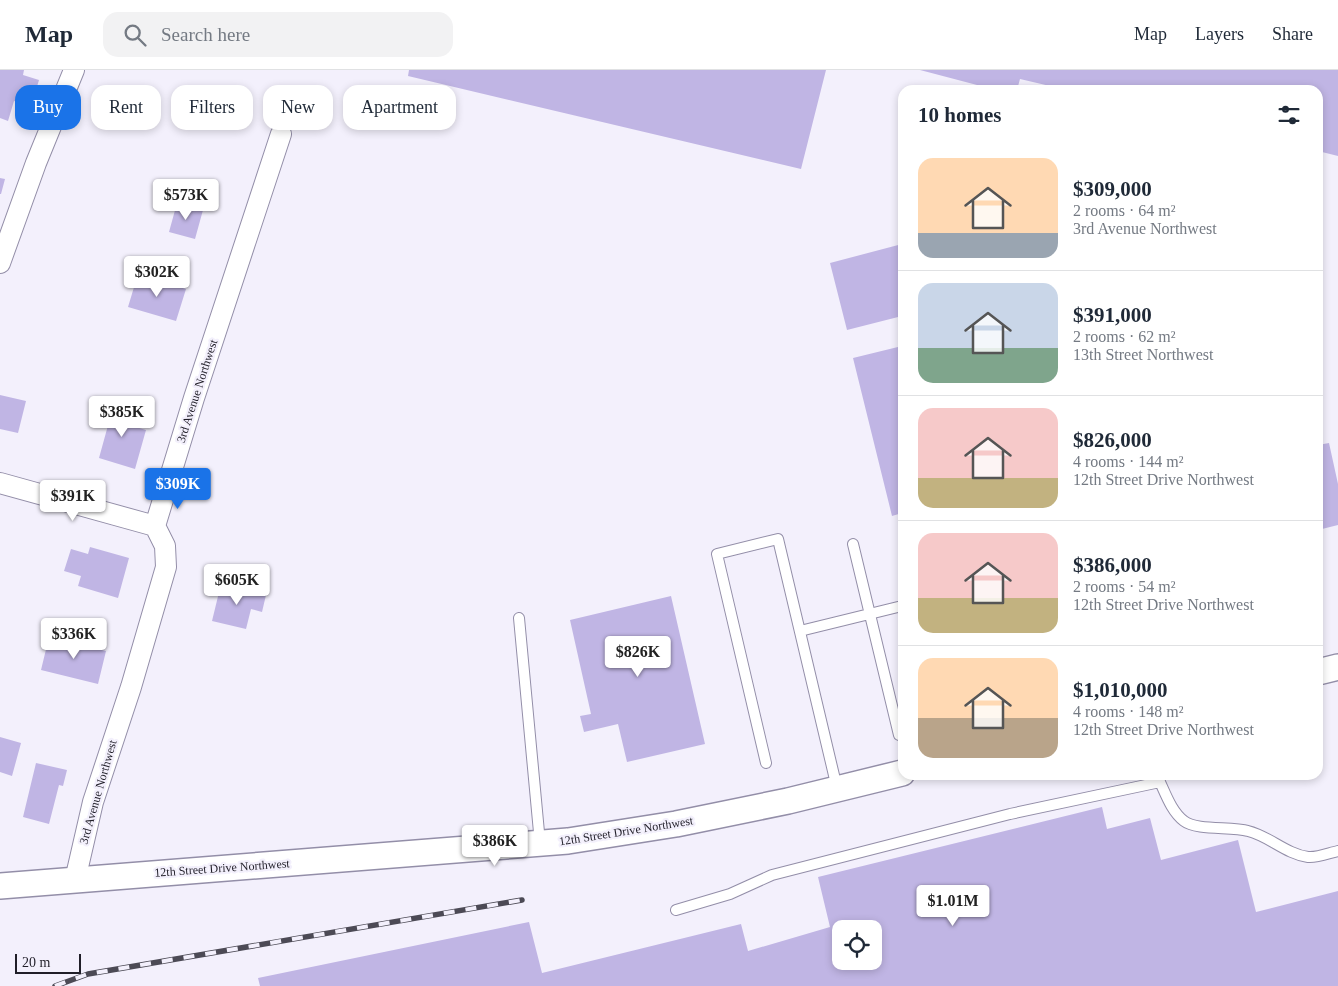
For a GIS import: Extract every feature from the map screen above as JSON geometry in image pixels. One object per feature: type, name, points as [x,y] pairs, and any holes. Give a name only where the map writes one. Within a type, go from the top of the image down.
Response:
[{"type":"street","points":[[0,263],[36,163],[74,70]]},
{"type":"street","name":"3rd Avenue Northwest","points":[[75,880],[93,802],[131,686],[166,567],[165,546],[155,526],[194,398],[281,134]]},
{"type":"street","points":[[0,483],[155,526]]},
{"type":"street","points":[[1323,671],[1338,667]]},
{"type":"street","name":"12th Street Drive Northwest","points":[[0,886],[568,841],[676,824],[788,801],[898,774]]},
{"type":"lane","points":[[766,763],[717,554],[778,539],[837,789]]},
{"type":"lane","points":[[853,544],[898,730]]},
{"type":"lane","points":[[800,631],[898,607]]},
{"type":"lane","points":[[519,618],[540,843]]},
{"type":"lane","points":[[676,910],[730,894],[772,875],[1152,780]]},
{"type":"lane","points":[[1161,780],[1172,808],[1184,822],[1208,828],[1246,830],[1309,858],[1338,852]]},
{"type":"building","points":[[0,70],[24,70],[23,75],[39,80],[37,85],[15,85],[15,101],[8,121],[0,118]]},
{"type":"building","points":[[409,70],[826,70],[801,169],[456,87],[456,85],[446,85],[408,76]]},
{"type":"building","points":[[920,70],[1338,70],[1338,156],[1323,152],[1323,85],[1046,85],[1020,79],[1018,85],[977,85]]},
{"type":"building","points":[[0,178],[5,179],[1,194],[0,194]]},
{"type":"building","points":[[177,203],[203,210],[195,239],[169,232]]},
{"type":"building","points":[[898,245],[898,317],[847,330],[830,263]]},
{"type":"building","points":[[138,274],[186,289],[176,321],[128,307]]},
{"type":"building","points":[[898,347],[898,514],[892,516],[853,358]]},
{"type":"building","points":[[0,395],[26,401],[18,433],[0,429]]},
{"type":"building","points":[[115,400],[131,404],[126,424],[146,430],[135,469],[99,458]]},
{"type":"building","points":[[1329,443],[1338,484],[1338,525],[1323,529],[1323,444]]},
{"type":"building","points":[[90,547],[129,558],[118,598],[78,586],[81,576],[64,571],[71,549],[88,554]]},
{"type":"building","points":[[221,584],[266,595],[262,612],[251,609],[246,629],[212,621]]},
{"type":"building","points":[[671,596],[705,744],[627,762],[618,724],[584,732],[580,716],[591,714],[570,620]]},
{"type":"building","points":[[49,637],[106,651],[98,684],[41,670]]},
{"type":"building","points":[[0,737],[21,743],[12,776],[0,772]]},
{"type":"building","points":[[36,763],[67,770],[63,786],[59,785],[49,824],[23,817]]},
{"type":"building","points":[[1102,807],[1107,829],[1150,818],[1161,860],[1238,840],[1256,912],[1338,891],[1338,986],[260,986],[258,978],[529,922],[542,973],[741,924],[748,951],[830,927],[818,877]]},
{"type":"railway","points":[[55,986],[88,974],[522,900]]}]
